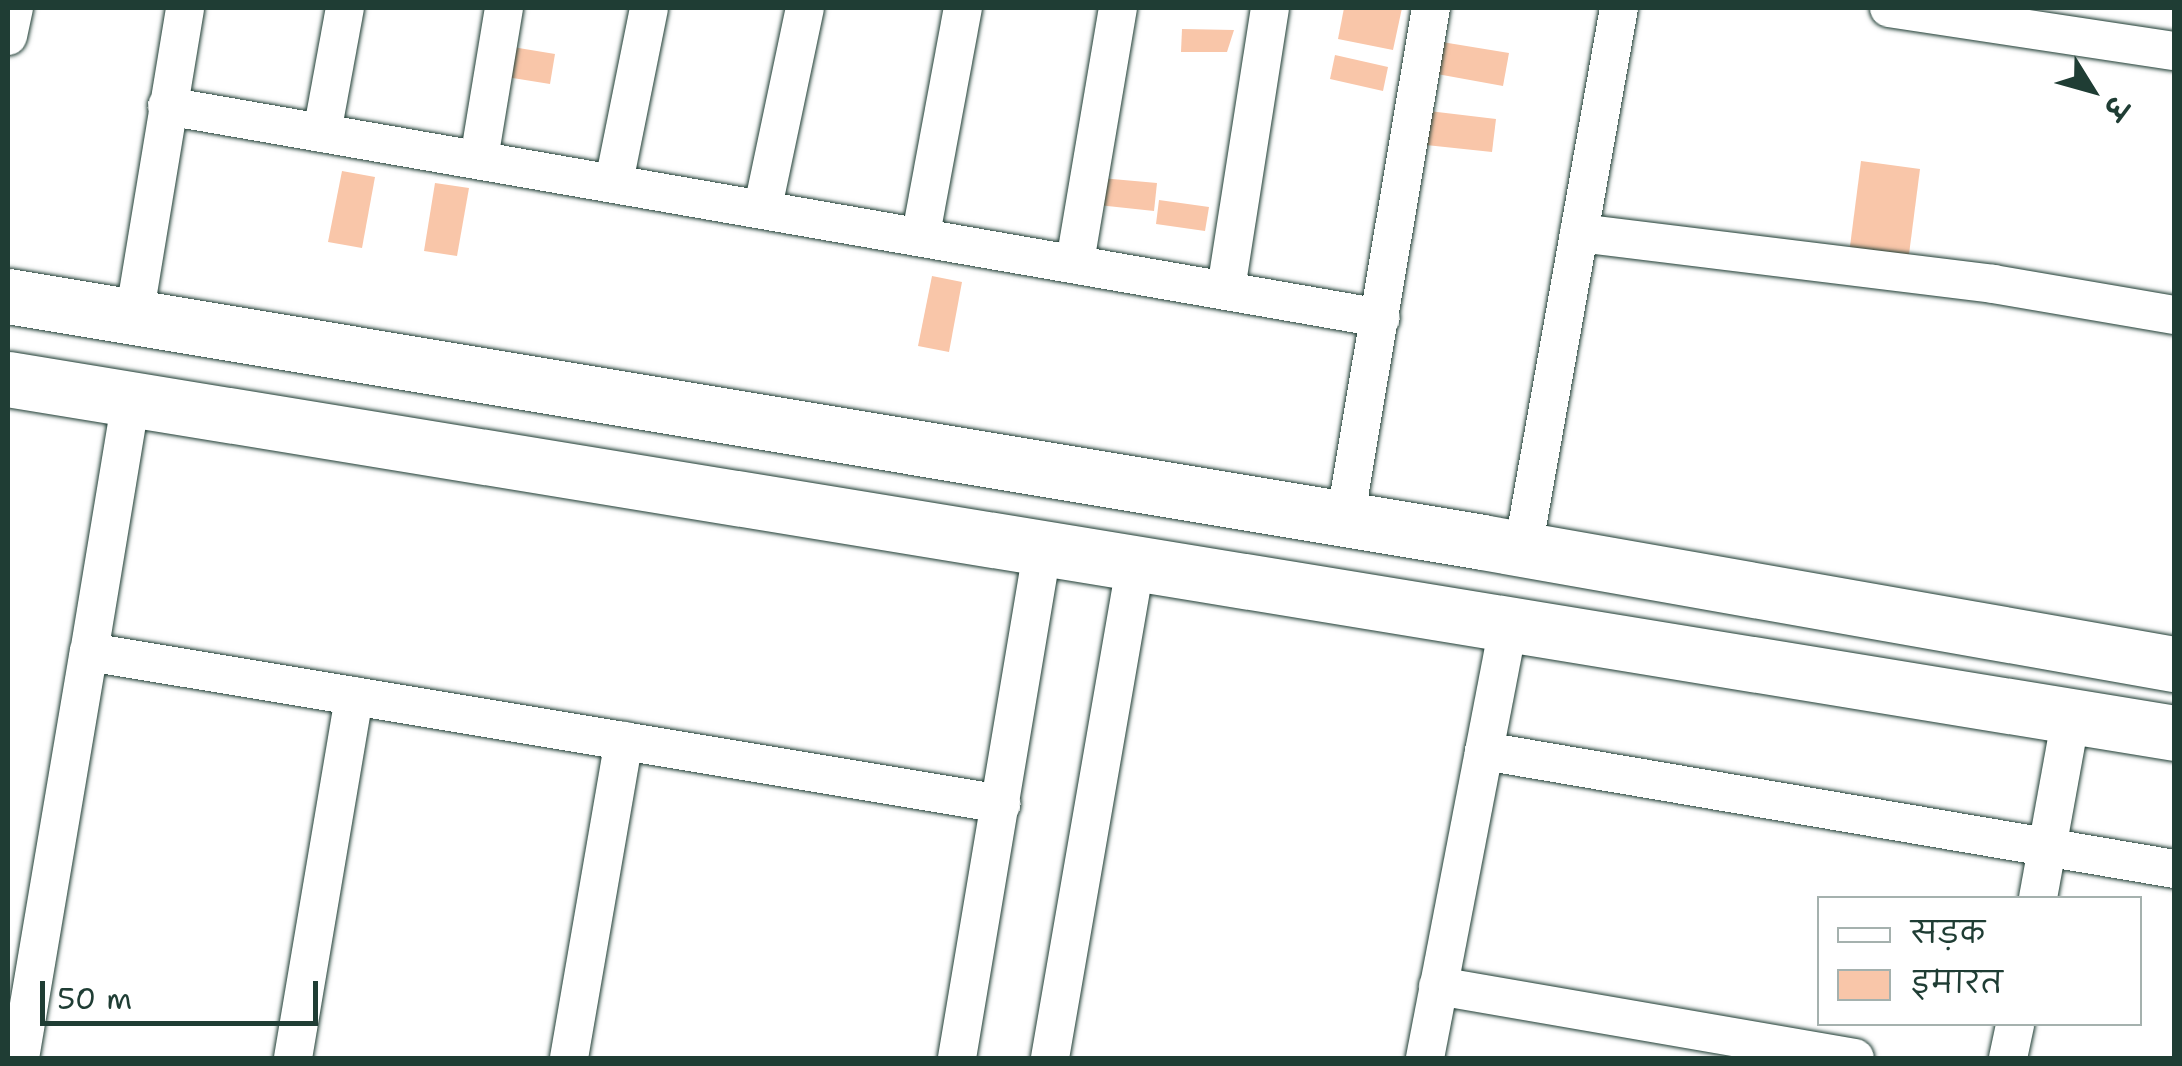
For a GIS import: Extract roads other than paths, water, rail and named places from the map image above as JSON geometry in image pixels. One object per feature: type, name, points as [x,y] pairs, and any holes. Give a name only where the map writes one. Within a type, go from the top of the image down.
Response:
[{"type":"street","points":[[8,36],[14,8]]},
{"type":"street","points":[[134,317],[185,8]]},
{"type":"street","points":[[322,133],[345,8]]},
{"type":"street","points":[[479,159],[504,8]]},
{"type":"street","points":[[614,182],[649,8]]},
{"type":"street","points":[[763,207],[805,8]]},
{"type":"street","points":[[921,234],[963,8]]},
{"type":"street","points":[[1074,262],[1118,8]]},
{"type":"street","points":[[1226,289],[1270,8]]},
{"type":"street","points":[[1345,520],[1382,318],[1431,8]]},
{"type":"street","points":[[1522,550],[1620,8]]},
{"type":"street","points":[[1889,8],[2174,51]]},
{"type":"street","points":[[166,106],[921,234],[1382,318]]},
{"type":"street","points":[[1579,233],[1993,284],[2174,315]]},
{"type":"street","points":[[8,296],[1522,550],[2174,664]]},
{"type":"street","points":[[8,379],[2174,733]]},
{"type":"street","points":[[20,1058],[131,399]]},
{"type":"street","points":[[958,1058],[1043,546]]},
{"type":"street","points":[[1050,1058],[1136,561]]},
{"type":"street","points":[[1424,1058],[1509,622]]},
{"type":"street","points":[[89,652],[1000,804]]},
{"type":"street","points":[[293,1058],[354,696]]},
{"type":"street","points":[[2038,896],[2071,716]]},
{"type":"street","points":[[570,1058],[624,741]]},
{"type":"street","points":[[1484,752],[2174,869]]},
{"type":"street","points":[[1438,986],[1855,1058]]},
{"type":"street","points":[[2008,1058],[2014,1026]]}]
